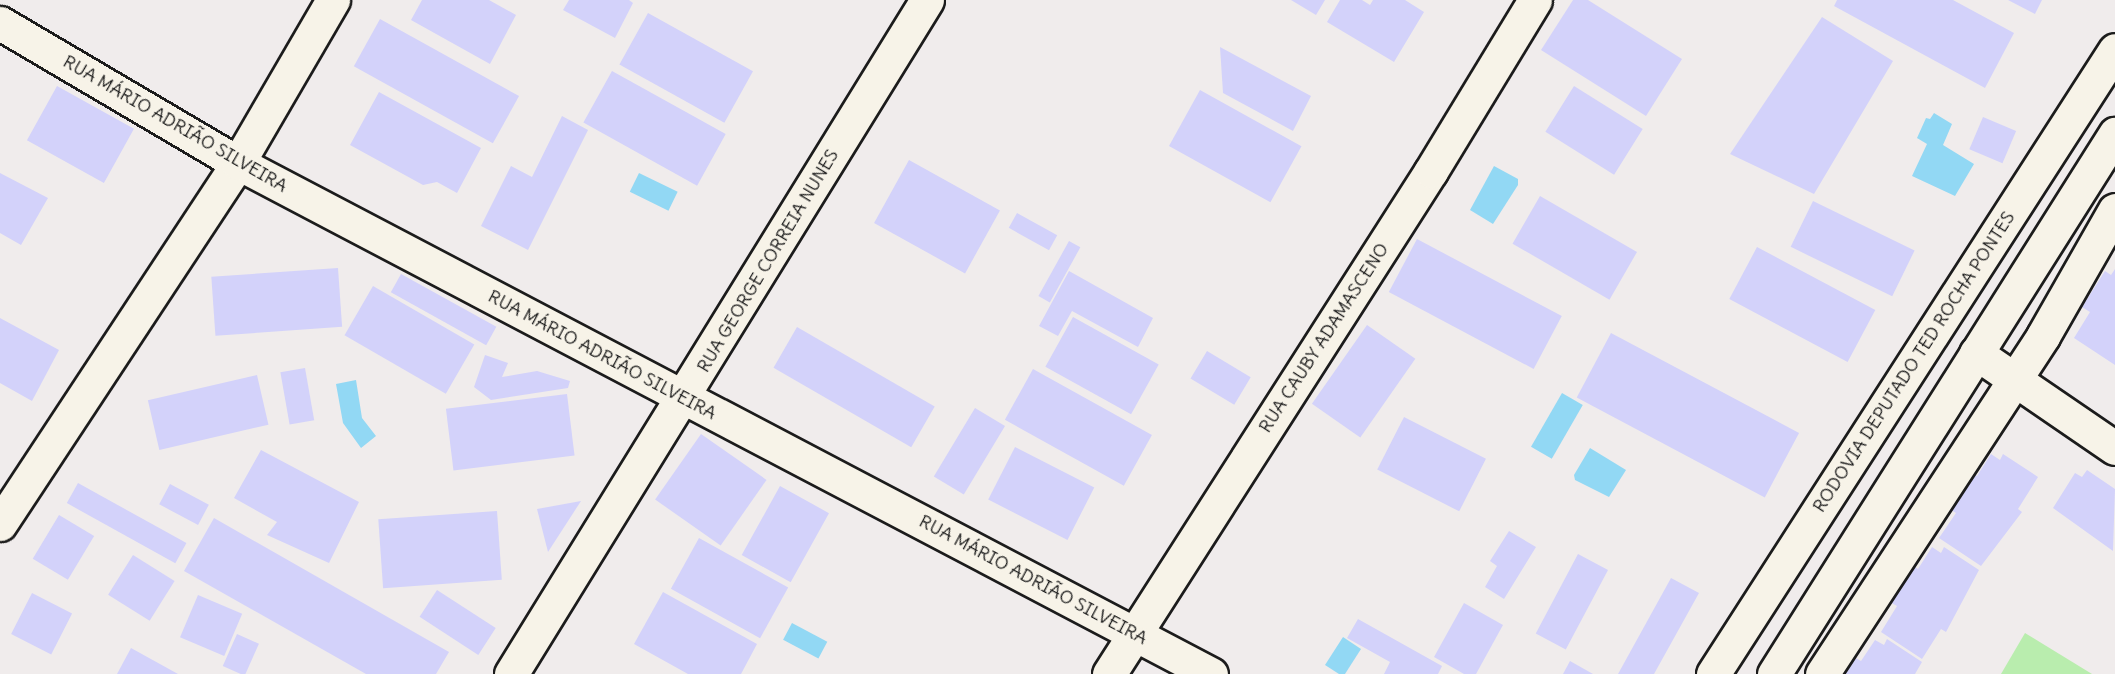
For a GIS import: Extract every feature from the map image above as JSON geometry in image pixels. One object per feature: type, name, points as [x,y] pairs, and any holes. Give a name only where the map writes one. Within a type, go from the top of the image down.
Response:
[{"type":"street","points":[[0,524],[238,163],[333,0]]},
{"type":"street","name":"RUA GEORGE CORREIA NUNES","points":[[511,674],[685,398],[927,0]]},
{"type":"street","name":"RUA CAUBY ADAMASCENO","points":[[1108,674],[1431,171],[1535,0]]},
{"type":"street","name":"RUA MÁRIO ADRIÃO SILVEIRA","points":[[0,23],[238,163],[1211,674]]},
{"type":"street","name":"RODOVIA DEPUTADO TED ROCHA PONTES","points":[[1713,674],[2115,50]]},
{"type":"street","points":[[1774,674],[2115,134]]},
{"type":"street","points":[[1822,674],[2014,378],[2115,210]]},
{"type":"street","points":[[1976,353],[2115,448]]},
{"type":"green space","points":[[2025,633],[2092,674],[2001,674]]},
{"type":"water","points":[[1934,113],[1952,124],[1943,145],[1974,164],[1955,196],[1912,176],[1927,144],[1917,138],[1926,118],[1930,119]]},
{"type":"water","points":[[1494,166],[1518,179],[1518,185],[1493,224],[1470,210]]},
{"type":"water","points":[[639,173],[678,192],[668,211],[630,192]]},
{"type":"water","points":[[356,380],[362,418],[376,436],[361,448],[343,423],[336,384]]},
{"type":"water","points":[[1562,393],[1583,405],[1552,459],[1531,447]]},
{"type":"water","points":[[1590,448],[1626,470],[1609,497],[1575,480],[1574,475]]},
{"type":"water","points":[[792,623],[827,642],[818,659],[783,640]]},
{"type":"water","points":[[1343,637],[1361,649],[1345,674],[1339,674],[1325,665]]},
{"type":"building","points":[[422,0],[489,0],[516,15],[490,64],[411,20]]},
{"type":"building","points":[[569,0],[629,0],[633,3],[615,38],[563,10]]},
{"type":"building","points":[[1291,0],[1325,0],[1316,15]]},
{"type":"building","points":[[1340,0],[1362,0],[1370,5],[1373,0],[1405,0],[1424,12],[1394,62],[1327,22]]},
{"type":"building","points":[[1573,0],[1588,0],[1682,59],[1646,116],[1541,50]]},
{"type":"building","points":[[1837,0],[1953,0],[2014,33],[1985,88],[1834,6]]},
{"type":"building","points":[[2008,0],[2042,0],[2035,14]]},
{"type":"building","points":[[648,13],[753,71],[724,123],[619,65]]},
{"type":"building","points":[[1822,17],[1893,61],[1814,194],[1730,154]]},
{"type":"building","points":[[380,19],[519,96],[493,143],[354,66]]},
{"type":"building","points":[[1220,47],[1311,96],[1293,131],[1223,93]]},
{"type":"building","points":[[612,71],[726,134],[697,186],[583,123]]},
{"type":"building","points":[[57,86],[134,129],[104,183],[27,140]]},
{"type":"building","points":[[1574,86],[1643,129],[1614,175],[1545,132]]},
{"type":"building","points":[[1200,90],[1301,146],[1270,202],[1169,146]]},
{"type":"building","points":[[379,92],[481,148],[457,193],[437,182],[423,185],[350,145]]},
{"type":"building","points":[[562,116],[588,130],[528,250],[481,226],[511,166],[532,177]]},
{"type":"building","points":[[1983,117],[2016,131],[2002,163],[1969,149]]},
{"type":"building","points":[[909,160],[1000,210],[965,273],[874,223]]},
{"type":"building","points":[[0,173],[48,198],[21,245],[0,233]]},
{"type":"building","points":[[1540,196],[1637,252],[1609,300],[1512,244]]},
{"type":"building","points":[[1813,201],[1915,251],[1892,296],[1791,247]]},
{"type":"building","points":[[1017,213],[1057,235],[1049,250],[1009,228]]},
{"type":"building","points":[[1417,239],[1562,316],[1534,369],[1389,292]]},
{"type":"building","points":[[1069,241],[1080,247],[1050,302],[1038,296]]},
{"type":"building","points":[[1757,247],[1875,310],[1848,362],[1729,299]]},
{"type":"building","points":[[338,268],[342,327],[215,336],[211,277]]},
{"type":"building","points":[[2115,269],[2115,365],[2074,338],[2090,312],[2082,307],[2105,271],[2111,275]]},
{"type":"building","points":[[1069,271],[1153,318],[1138,347],[1072,311],[1058,336],[1039,326]]},
{"type":"building","points":[[401,274],[496,327],[486,345],[391,292]]},
{"type":"building","points":[[373,286],[474,344],[446,394],[344,335]]},
{"type":"building","points":[[1073,317],[1159,365],[1131,414],[1045,367]]},
{"type":"building","points":[[0,318],[59,350],[32,401],[0,383]]},
{"type":"building","points":[[1367,325],[1415,359],[1360,437],[1312,404]]},
{"type":"building","points":[[797,327],[935,406],[911,447],[774,368]]},
{"type":"building","points":[[1611,333],[1799,433],[1765,497],[1577,397]]},
{"type":"building","points":[[1207,351],[1251,377],[1234,405],[1191,378]]},
{"type":"building","points":[[485,355],[508,363],[502,377],[537,371],[570,381],[568,388],[491,400],[474,387]]},
{"type":"building","points":[[305,368],[314,420],[290,425],[280,372]]},
{"type":"building","points":[[1033,369],[1152,435],[1124,486],[1005,420]]},
{"type":"building","points":[[257,375],[268,425],[159,450],[148,400]]},
{"type":"building","points":[[567,394],[575,456],[453,470],[446,409]]},
{"type":"building","points":[[975,408],[1005,426],[964,495],[934,477]]},
{"type":"building","points":[[1404,417],[1486,459],[1459,511],[1377,470]]},
{"type":"building","points":[[701,434],[767,480],[721,545],[655,500]]},
{"type":"building","points":[[1015,447],[1094,487],[1068,540],[988,500]]},
{"type":"building","points":[[261,450],[359,502],[329,563],[267,535],[277,522],[234,498]]},
{"type":"building","points":[[1991,454],[2000,460],[2003,454],[2038,477],[2018,509],[2022,512],[1981,566],[1939,538],[1956,513],[1947,507],[1971,472],[1977,476]]},
{"type":"building","points":[[2087,470],[2115,489],[2113,551],[2053,508],[2075,473],[2082,477]]},
{"type":"building","points":[[78,483],[186,543],[175,563],[67,503]]},
{"type":"building","points":[[170,484],[209,505],[198,525],[159,504]]},
{"type":"building","points":[[780,486],[829,513],[791,582],[742,555]]},
{"type":"building","points":[[581,501],[548,552],[537,509]]},
{"type":"building","points":[[497,511],[502,580],[383,588],[378,519]]},
{"type":"building","points":[[59,515],[94,536],[68,580],[33,559]]},
{"type":"building","points":[[214,518],[449,652],[436,674],[366,674],[184,571]]},
{"type":"building","points":[[1509,531],[1536,547],[1504,599],[1485,587],[1497,566],[1490,561]]},
{"type":"building","points":[[699,538],[788,587],[760,638],[671,589]]},
{"type":"building","points":[[1932,547],[1941,553],[1944,547],[1979,570],[1946,632],[1941,629],[1922,659],[1881,632],[1897,606],[1888,601],[1912,565],[1918,569]]},
{"type":"building","points":[[1578,554],[1608,570],[1566,649],[1536,633]]},
{"type":"building","points":[[133,555],[175,581],[150,621],[108,595]]},
{"type":"building","points":[[1671,578],[1699,593],[1654,674],[1618,674]]},
{"type":"building","points":[[437,590],[496,628],[478,655],[420,617]]},
{"type":"building","points":[[663,592],[757,644],[741,674],[688,674],[634,644]]},
{"type":"building","points":[[32,593],[72,613],[51,654],[11,634]]},
{"type":"building","points":[[198,595],[242,614],[224,656],[180,637]]},
{"type":"building","points":[[1464,603],[1503,625],[1476,674],[1464,674],[1434,657]]},
{"type":"building","points":[[1358,619],[1442,666],[1438,674],[1384,674],[1390,662],[1347,638]]},
{"type":"building","points":[[237,634],[259,644],[245,674],[223,666]]},
{"type":"building","points":[[1887,639],[1922,662],[1915,674],[1844,674],[1854,657],[1861,661],[1875,640],[1884,645]]},
{"type":"building","points":[[131,648],[178,674],[117,674]]},
{"type":"building","points":[[1570,661],[1593,674],[1563,674]]}]
